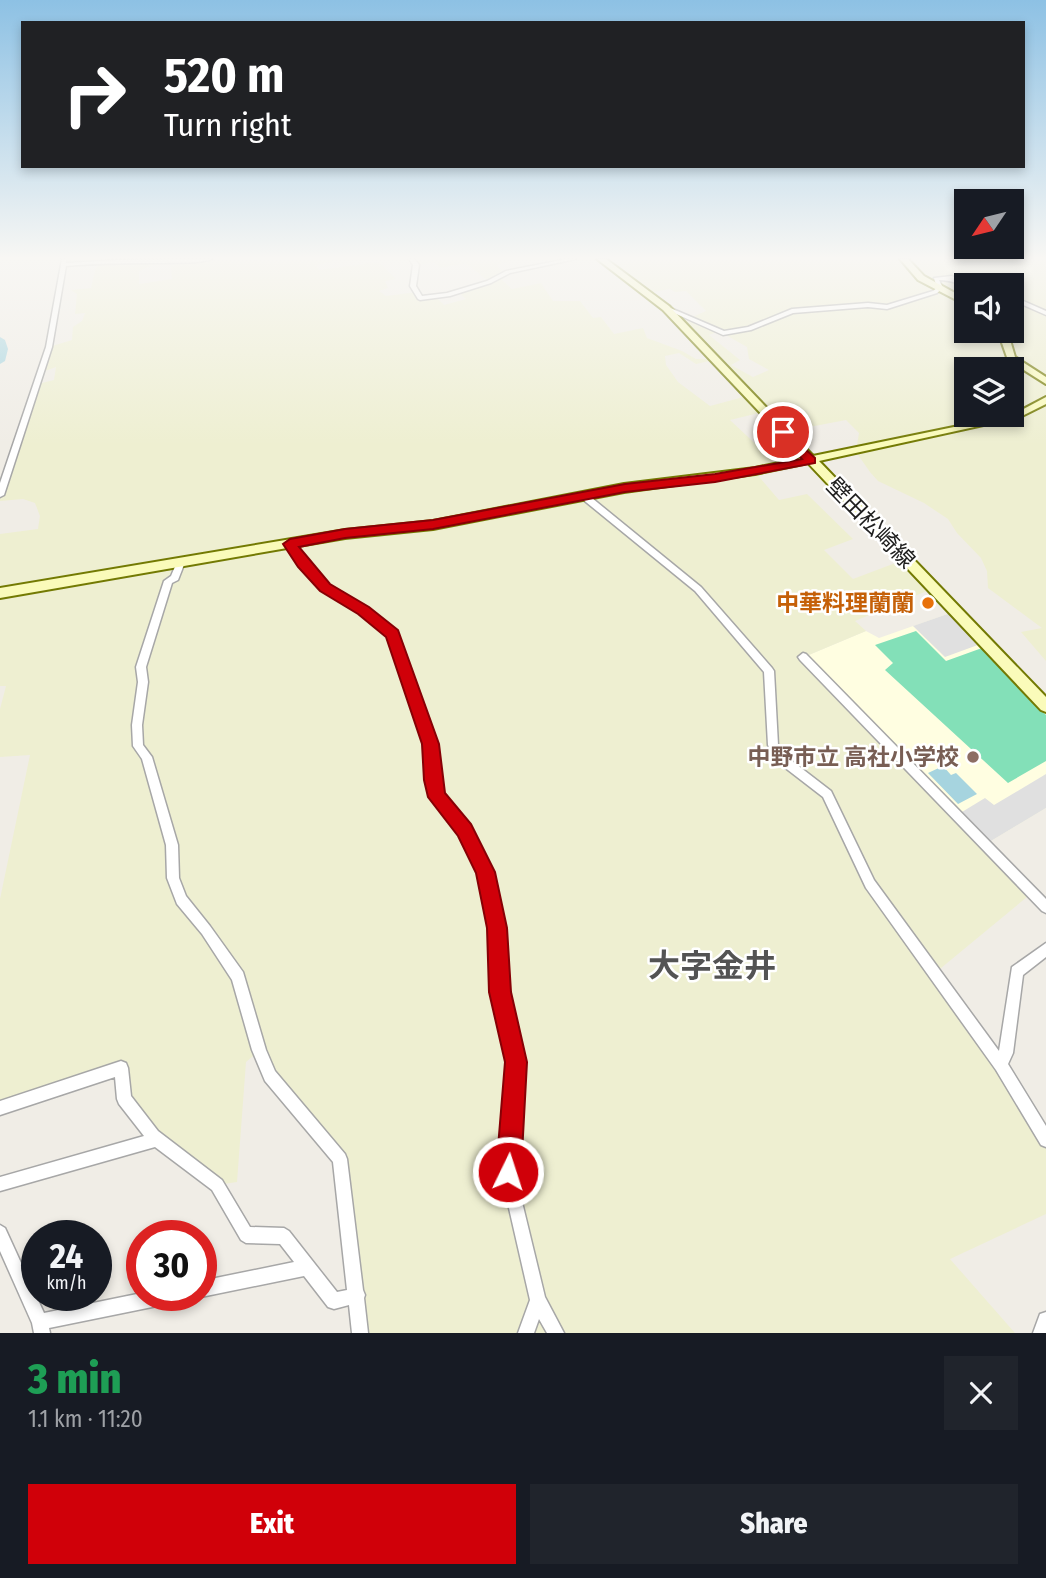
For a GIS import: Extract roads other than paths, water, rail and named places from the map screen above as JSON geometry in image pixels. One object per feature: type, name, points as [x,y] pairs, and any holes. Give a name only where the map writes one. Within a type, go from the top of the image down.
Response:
[{"type":"street","points":[[0,495],[49,347],[54,321]]},
{"type":"street","name":"壁田松崎線","points":[[679,321],[1046,706]]},
{"type":"street","points":[[696,321],[723,333],[749,329],[768,321]]},
{"type":"street","points":[[1006,343],[1012,358],[1046,381]]},
{"type":"street","points":[[0,593],[345,534],[433,525],[662,482],[715,478],[811,461],[994,421],[1016,415],[1046,400]]},
{"type":"street","points":[[584,496],[698,589],[769,671],[773,745],[779,757],[827,794],[870,884],[1001,1065],[1046,1140]]},
{"type":"street","points":[[290,544],[303,564],[325,587],[364,611],[392,634],[430,744],[437,797],[465,830],[485,872],[497,928],[500,992],[516,1062],[508,1172],[538,1300],[556,1333]]},
{"type":"street","points":[[181,562],[175,578],[168,581],[141,667],[143,682],[137,726],[138,746],[147,757],[169,833],[173,878],[181,900],[206,930],[238,978],[259,1050],[271,1076],[340,1159],[360,1333]]},
{"type":"street","points":[[803,657],[1046,907]]},
{"type":"street","points":[[1001,1065],[1006,1052],[1017,972],[1046,949]]},
{"type":"street","points":[[0,1108],[121,1068],[124,1099],[157,1139],[217,1185],[246,1235],[284,1236],[334,1301],[357,1295]]},
{"type":"street","points":[[0,1184],[157,1139]]},
{"type":"street","points":[[0,1234],[41,1328],[126,1307]]},
{"type":"street","points":[[217,1286],[307,1267]]},
{"type":"street","points":[[526,1333],[538,1300]]},
{"type":"street","points":[[1041,1333],[1046,1320]]},
{"type":"water","points":[[943,766],[951,775],[956,773],[977,794],[958,804],[928,773]]},
{"type":"waterway","points":[[0,340],[3,349],[0,361]]},
{"type":"place","name":"中華料理蘭蘭","points":[[928,603]]},
{"type":"place","name":"中野市立 高社小学校","points":[[973,757]]},
{"type":"district","name":"大字金井","points":[[712,966]]}]
